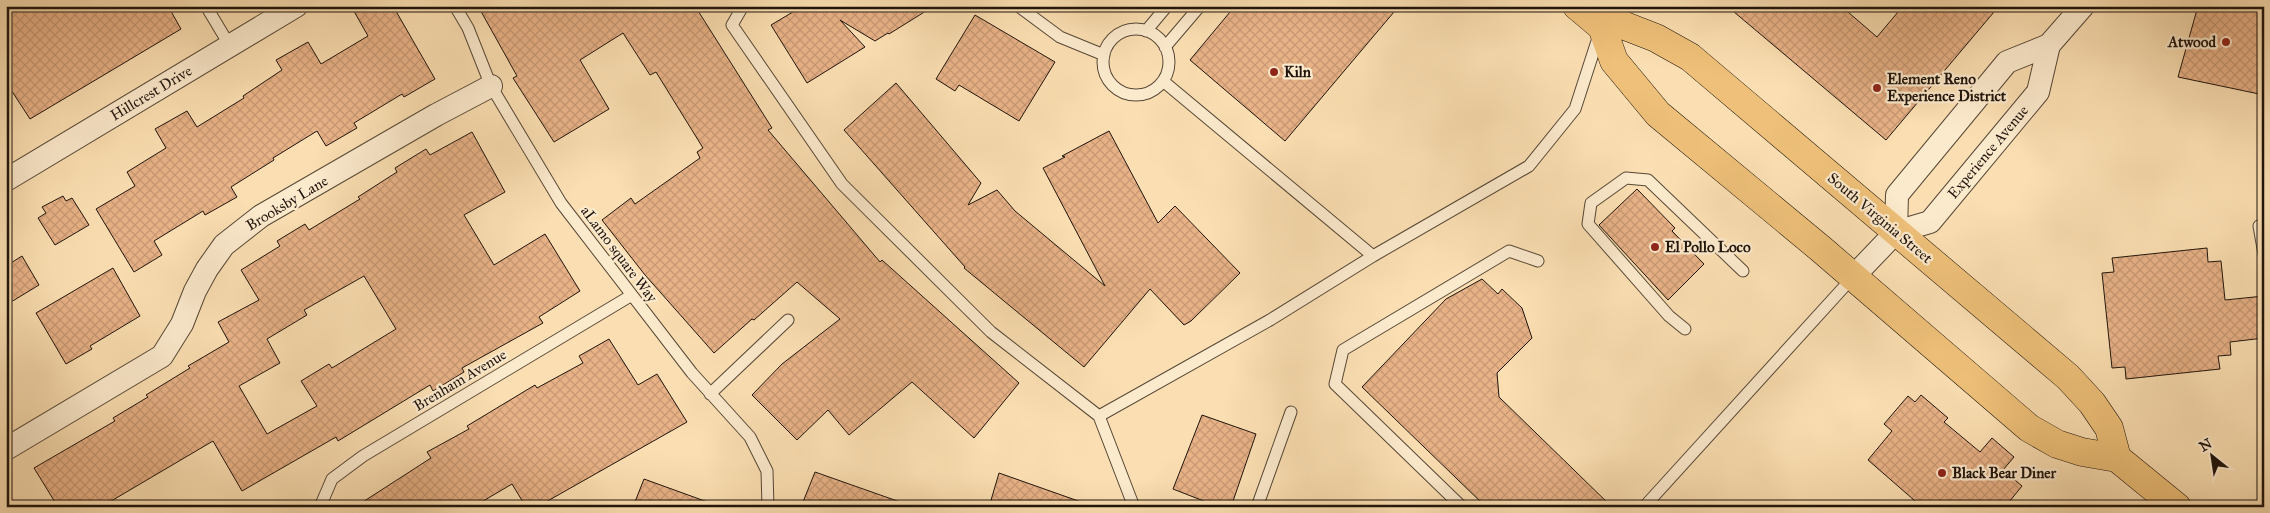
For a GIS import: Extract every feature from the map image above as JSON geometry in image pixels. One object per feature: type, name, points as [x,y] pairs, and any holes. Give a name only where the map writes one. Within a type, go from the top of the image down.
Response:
[{"type":"main road","points":[[1577,6],[1602,27],[1614,61],[1658,114],[1854,277],[2029,428],[2057,444],[2082,452],[2117,458],[2177,507]]},
{"type":"main road","name":"South Virginia Street","points":[[1602,27],[1620,24],[1656,38],[1690,58],[2068,377],[2092,403],[2109,428],[2117,458]]},
{"type":"street","name":"Experience Avenue","points":[[2049,45],[2038,92],[1930,222],[1896,232],[1897,195],[1958,121],[2007,62],[2049,45],[2083,6]]},
{"type":"street","name":"Hillcrest Drive","points":[[6,180],[290,8]]},
{"type":"street","name":"Brooksby Lane","points":[[6,449],[162,356],[179,330],[195,291],[207,269],[224,244],[261,216],[436,115],[491,86]]},
{"type":"street","points":[[1854,277],[1896,232]]},
{"type":"lane","points":[[206,6],[230,46]]},
{"type":"lane","name":"aLamo square Way","points":[[455,6],[468,28],[491,86],[561,203],[692,373],[750,437],[767,470],[768,507]]},
{"type":"lane","points":[[743,6],[732,25],[842,184],[991,332],[1099,416],[1134,507]]},
{"type":"lane","points":[[1018,6],[1060,36],[1104,55]]},
{"type":"lane","points":[[1146,31],[1167,6]]},
{"type":"lane","points":[[1165,47],[1200,6]]},
{"type":"lane","points":[[1099,416],[1270,320],[1373,256],[1528,166],[1575,109],[1602,27]]},
{"type":"lane","points":[[1136,29],[1146,31],[1154,34],[1165,47],[1169,64],[1163,82],[1155,90],[1145,94],[1134,95],[1123,92],[1114,87],[1107,78],[1103,67],[1104,55],[1115,37],[1136,29]]},
{"type":"lane","points":[[1163,82],[1373,256]]},
{"type":"lane","points":[[1685,329],[1669,316],[1588,224],[1591,203],[1626,178],[1648,180],[1743,271]]},
{"type":"lane","points":[[2259,226],[2264,254]]},
{"type":"lane","points":[[1462,507],[1334,384],[1343,350],[1509,251],[1538,261]]},
{"type":"lane","points":[[1644,507],[1854,277]]},
{"type":"lane","name":"Brenham Avenue","points":[[320,507],[332,479],[363,456],[632,295]]},
{"type":"lane","points":[[710,394],[788,320]]},
{"type":"lane","points":[[1257,507],[1291,412]]},
{"type":"building","points":[[20,6],[168,6],[181,29],[30,119],[6,82],[6,14]]},
{"type":"building","points":[[351,6],[393,6],[435,79],[404,97],[402,94],[354,123],[357,128],[326,146],[317,131],[273,158],[274,160],[231,187],[237,197],[205,215],[203,211],[154,241],[162,255],[134,272],[96,209],[135,186],[127,172],[166,148],[155,129],[187,111],[197,127],[244,98],[243,96],[282,70],[276,60],[308,42],[321,64],[368,36]]},
{"type":"building","points":[[478,6],[695,6],[772,128],[768,130],[880,262],[882,260],[1019,383],[974,438],[912,382],[849,435],[828,410],[797,440],[752,395],[782,364],[840,319],[797,282],[714,353],[645,275],[602,220],[631,198],[635,204],[700,158],[697,152],[703,148],[656,72],[650,75],[623,33],[580,60],[609,109],[554,142],[513,78],[517,76]]},
{"type":"building","points":[[803,6],[934,6],[875,41],[840,20],[865,47],[807,83],[771,25]]},
{"type":"building","name":"Kiln","points":[[1235,6],[1399,6],[1285,141],[1190,60]]},
{"type":"building","name":"Element Reno Experience District","points":[[1727,6],[1841,6],[1877,37],[1903,6],[1999,6],[1886,140]]},
{"type":"building","name":"Atwood","points":[[2198,6],[2264,6],[2264,95],[2178,77]]},
{"type":"building","points":[[975,15],[1055,62],[1019,121],[959,85],[955,91],[936,79]]},
{"type":"building","points":[[896,83],[981,183],[968,205],[997,190],[1015,211],[1105,286],[1043,168],[1109,131],[1158,223],[1175,206],[1240,273],[1191,321],[1184,325],[1150,289],[1084,367],[964,268],[844,130]]},
{"type":"building","points":[[472,132],[505,192],[464,215],[494,265],[545,234],[580,291],[539,317],[543,323],[462,368],[464,372],[433,391],[430,385],[338,441],[336,437],[242,491],[213,441],[101,507],[58,507],[34,468],[115,421],[113,418],[148,397],[146,395],[190,368],[188,366],[229,342],[218,322],[259,300],[241,270],[280,246],[277,241],[305,224],[309,230],[360,199],[358,197],[397,172],[395,168],[426,149],[430,155]],"holes":[[[364,276],[396,329],[332,368],[329,364],[301,381],[317,406],[267,434],[239,386],[280,363],[267,339],[307,315],[304,310]]]},
{"type":"building","points":[[1637,189],[1675,228],[1672,231],[1704,264],[1668,300],[1599,225]]},
{"type":"building","points":[[63,196],[66,201],[72,198],[89,225],[55,245],[38,218],[46,213],[42,207]]},
{"type":"building","points":[[2207,248],[2208,262],[2221,261],[2225,300],[2264,296],[2264,338],[2230,342],[2231,355],[2218,356],[2220,369],[2126,379],[2125,367],[2112,368],[2102,273],[2114,272],[2112,258]]},
{"type":"building","points":[[22,256],[39,285],[6,305],[6,266]]},
{"type":"building","points":[[113,268],[140,316],[90,346],[92,349],[66,364],[36,313]]},
{"type":"building","points":[[1482,279],[1498,294],[1502,289],[1522,308],[1532,338],[1497,373],[1499,397],[1612,507],[1486,507],[1362,387],[1446,299]]},
{"type":"building","points":[[609,339],[638,385],[657,374],[687,422],[537,507],[526,507],[512,484],[473,507],[355,507],[431,458],[427,452],[469,429],[467,426],[535,385],[537,388],[583,363],[579,356]]},
{"type":"building","points":[[1921,395],[1948,418],[1944,422],[1980,452],[1992,438],[2014,457],[2003,470],[2022,486],[2005,507],[1922,507],[1868,460],[1892,431],[1884,424],[1908,396],[1915,402]]},
{"type":"building","points":[[1202,415],[1256,434],[1231,507],[1219,507],[1173,489]]},
{"type":"building","points":[[815,472],[903,503],[902,507],[801,507]]},
{"type":"building","points":[[999,473],[1084,503],[1083,507],[989,507]]},
{"type":"building","points":[[644,479],[713,504],[712,507],[633,507]]},
{"type":"place","name":"Atwood","points":[[2226,42]]},
{"type":"place","name":"Kiln","points":[[1274,72]]},
{"type":"place","name":"Element Reno Experience District","points":[[1877,88]]},
{"type":"place","name":"El Pollo Loco","points":[[1655,247]]},
{"type":"place","name":"Black Bear Diner","points":[[1942,473]]}]
